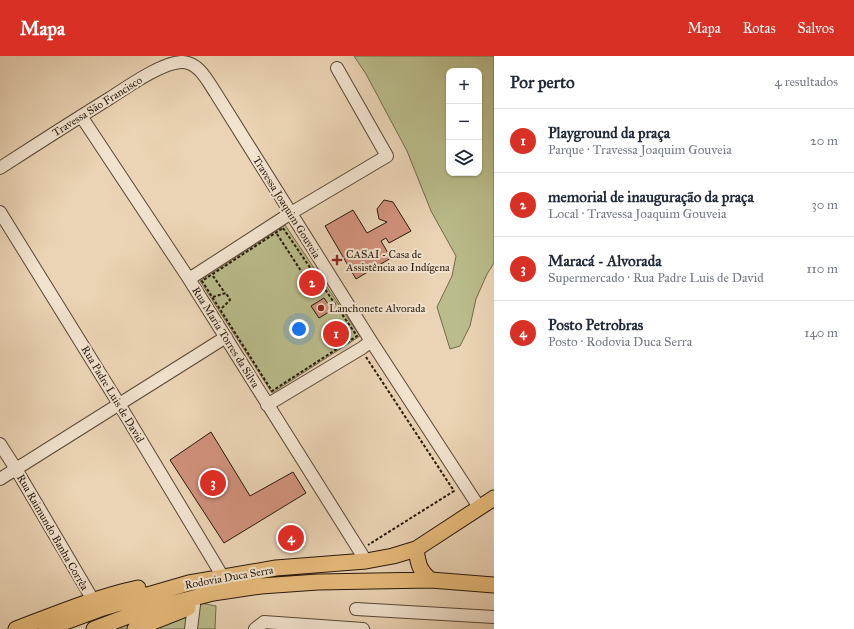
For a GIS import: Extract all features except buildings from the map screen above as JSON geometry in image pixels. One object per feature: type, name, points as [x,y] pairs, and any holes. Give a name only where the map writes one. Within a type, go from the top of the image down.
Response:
[{"type":"main road","name":"Rodovia Duca Serra","points":[[46,629],[102,608],[189,583],[366,554],[393,556],[416,549],[494,498]]},
{"type":"main road","points":[[416,549],[420,568],[423,574],[431,580]]},
{"type":"main road","name":"Rodovia Duca Serra","points":[[94,629],[140,612],[213,593],[261,586],[318,582],[431,580],[494,585]]},
{"type":"main road","points":[[16,629],[93,600],[117,593],[150,586],[189,583]]},
{"type":"main road","points":[[135,629],[194,606],[213,593]]},
{"type":"street","name":"Travessa São Francisco","points":[[0,168],[144,77],[173,63],[184,62],[193,64],[199,69]]},
{"type":"street","points":[[189,279],[291,213],[388,155],[337,68]]},
{"type":"street","name":"Travessa Joaquim Gouveia","points":[[199,69],[215,92],[371,341],[479,507]]},
{"type":"street","name":"Rua Maria Torres da Silva","points":[[81,116],[189,279],[267,404],[366,554]]},
{"type":"street","name":"Rua Padre Luis de David","points":[[0,212],[119,404],[223,577]]},
{"type":"street","points":[[0,479],[226,337]]},
{"type":"street","points":[[267,404],[362,348],[371,341]]},
{"type":"street","name":"Rua Raimundo Banha Corrêa","points":[[0,444],[93,600]]},
{"type":"street","points":[[191,629],[194,606]]},
{"type":"street","points":[[356,608],[494,618]]},
{"type":"street","points":[[255,629],[264,622],[364,629]]},
{"type":"path","points":[[283,228],[356,336],[272,390],[202,281],[276,233],[283,228]]},
{"type":"path","points":[[276,233],[318,298]]},
{"type":"path","points":[[212,275],[230,300],[221,310]]},
{"type":"path","points":[[212,298],[226,293]]},
{"type":"path","points":[[365,356],[454,491],[366,554]]},
{"type":"green space","points":[[354,56],[494,56],[494,263],[487,274],[476,299],[470,326],[460,346],[450,349],[437,307],[452,276],[456,256],[431,211],[407,151],[366,74]]},
{"type":"green space","points":[[285,225],[360,336],[272,393],[200,281]]},
{"type":"green space","points":[[201,603],[216,606],[215,629],[96,629]]},
{"type":"place","name":"CASAI - Casa de Assistência ao Indígena","points":[[337,260]]},
{"type":"place","name":"memorial de inauguração da praça","points":[[312,283]]},
{"type":"place","name":"Lanchonete Alvorada","points":[[321,308]]},
{"type":"place","name":"Playground da praça","points":[[336,334]]},
{"type":"place","name":"Maracá - Alvorada","points":[[213,483]]},
{"type":"place","name":"Posto Petrobras","points":[[291,538]]}]
